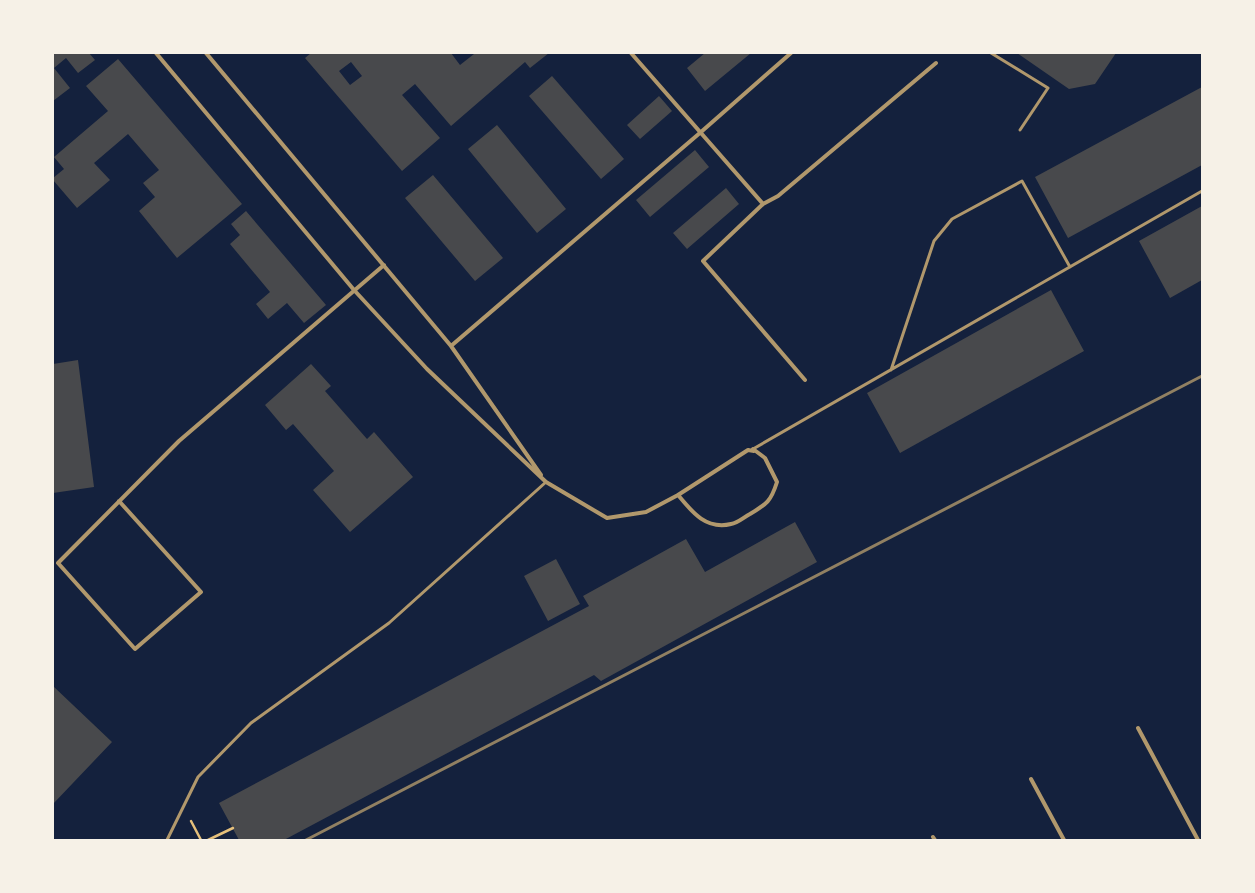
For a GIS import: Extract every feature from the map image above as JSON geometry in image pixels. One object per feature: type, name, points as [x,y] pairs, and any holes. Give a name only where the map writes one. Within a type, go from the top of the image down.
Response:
[{"type":"street","points":[[156,53],[354,290],[427,369],[546,482],[607,518],[646,512],[678,495],[748,450],[754,451],[753,449],[765,458],[777,482],[773,494],[766,504],[732,524],[718,526],[695,515],[678,495]]},
{"type":"street","points":[[206,53],[451,346],[546,482]]},
{"type":"street","points":[[631,53],[763,204]]},
{"type":"street","points":[[451,346],[791,53]]},
{"type":"street","points":[[805,380],[703,260],[763,204],[778,196],[936,64]]},
{"type":"street","points":[[119,501],[201,592],[135,649],[58,563],[119,501],[179,441],[384,265]]},
{"type":"street","points":[[1138,728],[1198,840]]},
{"type":"street","points":[[1031,779],[1064,840]]},
{"type":"lane","points":[[991,53],[1048,88],[1020,130]]},
{"type":"lane","points":[[891,370],[934,241],[952,218],[1022,181],[1070,267]]},
{"type":"lane","points":[[753,449],[1202,191]]},
{"type":"lane","points":[[167,840],[198,777],[251,723],[389,622],[546,482]]},
{"type":"path","points":[[183,808],[201,840]]},
{"type":"path","points":[[208,840],[233,828]]},
{"type":"building","points":[[53,53],[89,53],[95,60],[78,73],[66,58],[54,68],[70,88],[53,101]]},
{"type":"building","points":[[311,53],[451,53],[460,65],[474,54],[473,53],[549,53],[530,68],[525,62],[451,126],[415,84],[402,95],[440,138],[402,171],[305,58]],"holes":[[[351,62],[362,76],[350,85],[339,71]]]},
{"type":"building","points":[[705,53],[751,53],[705,91],[687,68]]},
{"type":"building","points":[[1017,53],[1116,53],[1095,84],[1069,89]]},
{"type":"building","points":[[118,59],[242,204],[177,258],[139,211],[155,197],[143,183],[159,170],[128,134],[94,163],[110,180],[77,208],[53,180],[53,178],[64,169],[54,157],[108,111],[86,86]]},
{"type":"building","points":[[552,76],[624,159],[601,179],[529,96]]},
{"type":"building","points":[[1202,87],[1202,165],[1068,238],[1035,177]]},
{"type":"building","points":[[659,96],[672,111],[640,139],[627,125]]},
{"type":"building","points":[[497,125],[566,209],[537,233],[468,149]]},
{"type":"building","points":[[695,150],[709,167],[650,217],[636,200]]},
{"type":"building","points":[[433,175],[503,258],[475,281],[405,198]]},
{"type":"building","points":[[726,188],[739,204],[687,249],[673,233]]},
{"type":"building","points":[[1202,206],[1202,280],[1170,298],[1139,241]]},
{"type":"building","points":[[246,211],[326,305],[304,323],[287,303],[268,319],[256,304],[270,292],[230,244],[240,235],[231,224]]},
{"type":"building","points":[[1051,290],[1084,351],[900,453],[867,393]]},
{"type":"building","points":[[78,360],[94,487],[53,493],[53,364]]},
{"type":"building","points":[[311,364],[331,386],[325,391],[367,439],[374,432],[413,477],[350,532],[313,490],[334,471],[293,424],[286,430],[265,405]]},
{"type":"building","points":[[795,522],[817,562],[601,681],[594,675],[284,840],[239,840],[219,803],[589,606],[583,596],[686,539],[705,572]]},
{"type":"building","points":[[556,559],[580,604],[548,621],[524,576]]},
{"type":"building","points":[[53,686],[112,742],[53,804]]},
{"type":"railway","points":[[306,840],[1202,376]]}]
